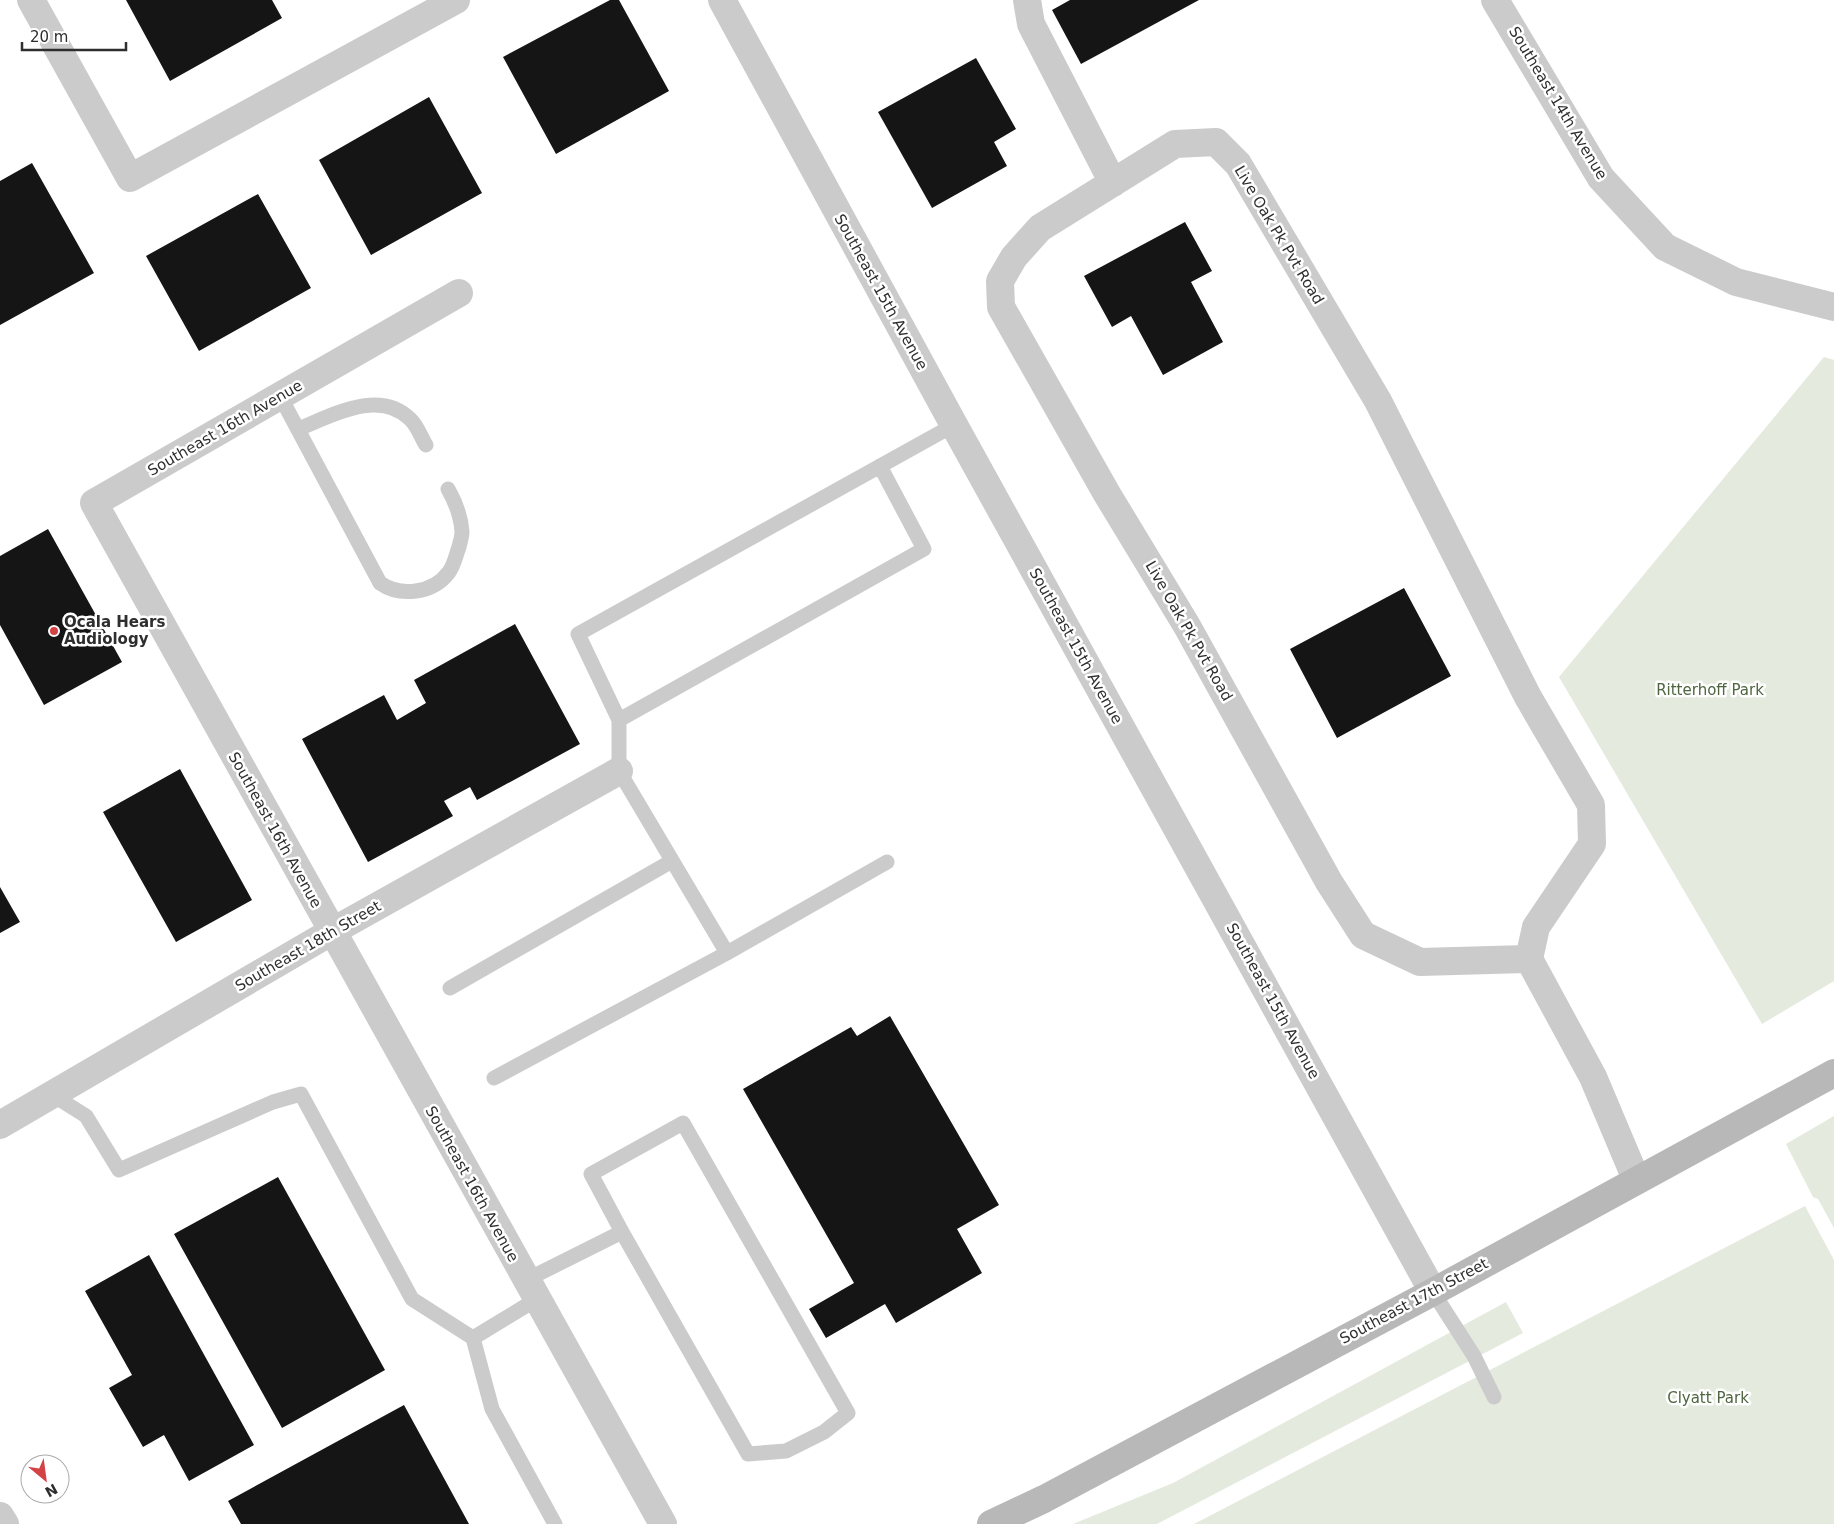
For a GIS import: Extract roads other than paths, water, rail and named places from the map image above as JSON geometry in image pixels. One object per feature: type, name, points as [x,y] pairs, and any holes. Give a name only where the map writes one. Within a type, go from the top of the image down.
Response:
[{"type":"main road","name":"Southeast 17th Street","points":[[990,1524],[1044,1499],[1433,1292],[1636,1179],[1834,1073]]},
{"type":"street","points":[[31,0],[130,178],[456,0]]},
{"type":"street","name":"Southeast 15th Avenue","points":[[722,0],[954,425],[1433,1292]]},
{"type":"street","points":[[1026,0],[1031,24],[1112,183]]},
{"type":"street","name":"Southeast 14th Avenue","points":[[1495,0],[1601,178],[1665,248],[1736,282],[1834,308]]},
{"type":"street","name":"Live Oak Pk Pvt Road","points":[[1216,142],[1238,164],[1378,400],[1528,697],[1591,805],[1592,844],[1536,927],[1528,959],[1420,962],[1363,935],[1329,882],[1215,675],[1107,494],[1001,307],[1000,281],[1014,257],[1040,228],[1175,144],[1216,142]]},
{"type":"street","name":"Southeast 16th Avenue","points":[[459,293],[94,503],[331,932],[663,1524]]},
{"type":"street","name":"Southeast 18th Street","points":[[0,1125],[331,932],[619,771]]},
{"type":"street","points":[[1528,959],[1593,1077],[1636,1179]]},
{"type":"street","points":[[0,1516],[5,1524]]},
{"type":"lane","points":[[280,396],[380,583],[391,591],[410,593],[429,587],[448,573],[456,557],[462,534],[458,506],[448,489]]},
{"type":"lane","points":[[298,429],[356,406],[387,405],[410,419],[426,445]]},
{"type":"lane","points":[[727,953],[619,771],[619,720],[578,634],[954,425]]},
{"type":"lane","points":[[619,720],[924,549],[880,466]]},
{"type":"lane","points":[[450,988],[672,861]]},
{"type":"lane","points":[[494,1078],[727,953],[887,862]]},
{"type":"lane","points":[[51,1094],[86,1116],[119,1170],[273,1102],[301,1094],[412,1299],[473,1338],[492,1409],[555,1524]]},
{"type":"lane","points":[[683,1123],[848,1413],[824,1432],[786,1451],[748,1454],[622,1232],[591,1174],[683,1123]]},
{"type":"lane","points":[[473,1338],[531,1289],[622,1232]]},
{"type":"lane","points":[[1433,1292],[1474,1356],[1494,1397]]},
{"type":"place","name":"Ocala Hears Audiology","points":[[54,631]]},
{"type":"park label","name":"Ritterhoff Park","points":[[1710,690]]},
{"type":"park label","name":"Clyatt Park","points":[[1708,1398]]}]
